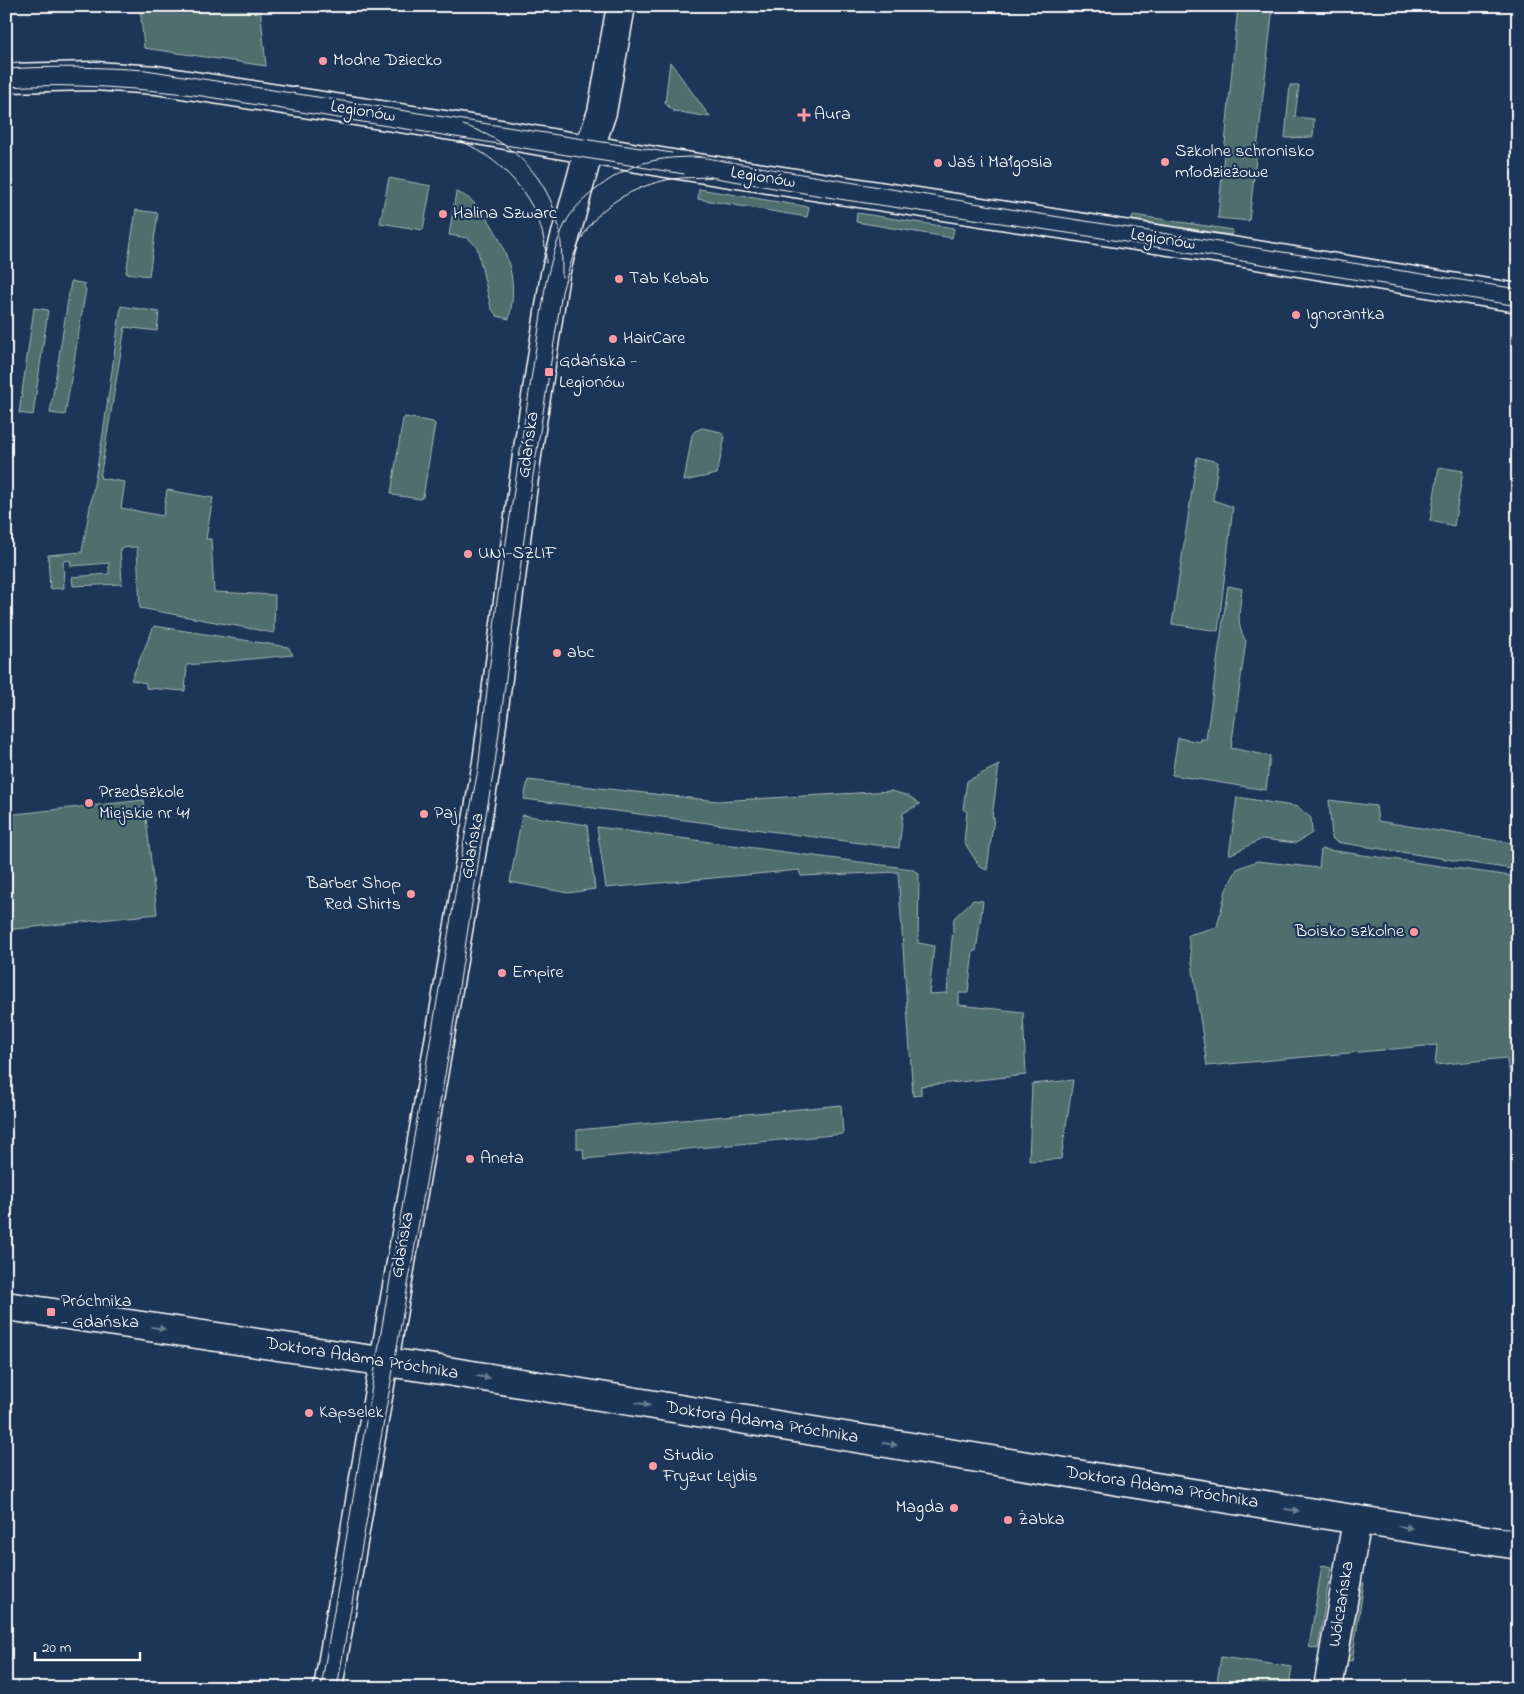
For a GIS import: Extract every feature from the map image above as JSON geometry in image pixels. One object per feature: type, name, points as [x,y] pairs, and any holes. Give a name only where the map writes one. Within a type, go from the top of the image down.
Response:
[{"type":"street","name":"Gdańska","points":[[328,1688],[487,762],[527,455],[557,263],[589,150],[602,112],[621,6]]},
{"type":"street","name":"Legionów","points":[[6,78],[95,76],[156,80],[1518,298]]},
{"type":"street","name":"Doktora Adama Próchnika","points":[[6,1306],[383,1361],[1356,1520],[1518,1544]]},
{"type":"street","name":"Wólczańska","points":[[1328,1688],[1356,1520]]},
{"type":"green space","points":[[140,6],[260,6],[266,66],[144,48]]},
{"type":"green space","points":[[1238,6],[1273,6],[1249,221],[1218,218]]},
{"type":"green space","points":[[670,62],[710,117],[673,111],[665,103]]},
{"type":"green space","points":[[1290,85],[1299,85],[1295,117],[1314,119],[1313,137],[1285,138]]},
{"type":"green space","points":[[389,178],[431,186],[423,230],[380,223]]},
{"type":"green space","points":[[699,189],[809,207],[807,217],[698,199]]},
{"type":"green space","points":[[456,192],[475,204],[483,213],[503,247],[512,281],[509,319],[497,316],[491,308],[477,247],[468,238],[449,235]]},
{"type":"green space","points":[[136,210],[158,213],[149,276],[126,273]]},
{"type":"green space","points":[[857,213],[954,228],[952,238],[856,222]]},
{"type":"green space","points":[[1133,215],[1233,230],[1231,235],[1132,220]]},
{"type":"green space","points":[[71,281],[85,284],[84,288],[86,289],[65,415],[50,413]]},
{"type":"green space","points":[[121,306],[159,312],[157,331],[125,327],[100,478],[125,482],[121,508],[163,516],[167,490],[213,498],[206,539],[211,539],[214,592],[275,595],[274,633],[140,608],[137,547],[120,548],[122,584],[73,586],[72,577],[109,574],[109,563],[71,566],[70,560],[63,561],[64,588],[50,589],[48,555],[82,552],[103,434]]},
{"type":"green space","points":[[34,308],[48,310],[33,415],[19,413]]},
{"type":"green space","points":[[405,417],[435,424],[423,497],[420,499],[393,495],[391,493],[403,419]]},
{"type":"green space","points":[[702,428],[721,432],[725,437],[717,474],[684,481],[692,435],[695,431]]},
{"type":"green space","points":[[1197,457],[1218,462],[1213,500],[1233,507],[1218,631],[1172,624]]},
{"type":"green space","points":[[1439,467],[1463,471],[1454,526],[1430,521]]},
{"type":"green space","points":[[1228,586],[1242,589],[1239,622],[1246,641],[1231,748],[1270,756],[1266,790],[1172,775],[1178,738],[1200,742],[1201,739],[1206,739]]},
{"type":"green space","points":[[154,626],[288,647],[293,655],[187,665],[185,691],[146,688],[146,683],[131,680]]},
{"type":"green space","points":[[999,765],[987,870],[980,867],[964,842],[967,812],[963,809],[967,781]]},
{"type":"green space","points":[[528,780],[717,801],[892,791],[909,796],[920,804],[903,813],[899,848],[524,799]]},
{"type":"green space","points":[[1237,797],[1298,807],[1311,818],[1312,833],[1296,843],[1262,839],[1229,855]]},
{"type":"green space","points":[[144,800],[157,914],[6,930],[6,815]]},
{"type":"green space","points":[[1329,800],[1376,806],[1378,821],[1518,844],[1518,870],[1336,842],[1332,838]]},
{"type":"green space","points":[[522,815],[587,825],[595,889],[568,893],[510,882]]},
{"type":"green space","points":[[597,827],[912,869],[919,874],[918,943],[934,946],[929,994],[947,993],[954,918],[973,900],[983,901],[976,951],[973,951],[968,993],[959,993],[959,1005],[1023,1012],[1026,1075],[921,1086],[921,1095],[913,1096],[898,872],[801,876],[799,870],[606,888]]},
{"type":"green space","points":[[1321,849],[1518,877],[1518,1073],[1510,1074],[1506,1058],[1435,1065],[1437,1045],[1207,1066],[1188,935],[1217,927],[1226,890],[1237,869],[1257,861],[1319,868]]},
{"type":"green space","points":[[1073,1080],[1061,1159],[1029,1161],[1032,1084]]},
{"type":"green space","points":[[841,1105],[843,1134],[584,1159],[583,1149],[577,1149],[577,1130]]},
{"type":"green space","points":[[1322,1565],[1331,1567],[1318,1649],[1309,1647]]},
{"type":"green space","points":[[1357,1582],[1364,1583],[1352,1661],[1346,1660]]},
{"type":"green space","points":[[1221,1657],[1292,1667],[1289,1688],[1216,1688]]},
{"type":"tram line","points":[[6,69],[76,67],[146,70],[672,153]]},
{"type":"tram line","points":[[6,87],[104,87],[202,96],[684,174]]},
{"type":"tram line","points":[[463,125],[479,131],[508,148],[533,171],[550,200],[556,216],[561,246],[562,277]]},
{"type":"tram line","points":[[461,141],[495,162],[522,190],[540,224],[545,243],[546,263]]},
{"type":"tram line","points":[[694,156],[1034,213],[1518,289]]},
{"type":"tram line","points":[[321,1688],[465,835],[478,770],[497,601],[546,282],[556,245],[568,218],[594,191],[624,171],[646,162],[671,158],[700,157]]},
{"type":"tram line","points":[[704,176],[1518,306]]},
{"type":"tram line","points":[[337,1688],[449,1052],[495,763],[529,501],[562,292],[571,263],[583,235],[602,211],[611,204],[641,188],[662,181],[677,178],[711,177]]},
{"type":"place","name":"Modne Dziecko","points":[[323,61]]},
{"type":"place","name":"Aura","points":[[804,115]]},
{"type":"place","name":"Szkolne schronisko młodzieżowe","points":[[1165,162]]},
{"type":"place","name":"Jaś i Małgosia","points":[[938,163]]},
{"type":"place","name":"Halina Szwarc","points":[[443,214]]},
{"type":"place","name":"Tab Kebab","points":[[619,279]]},
{"type":"place","name":"Ignorantka","points":[[1296,315]]},
{"type":"place","name":"HairCare","points":[[613,339]]},
{"type":"place","name":"Gdańska - Legionów","points":[[549,372]]},
{"type":"place","name":"UNI-SZLIF","points":[[468,554]]},
{"type":"place","name":"abc","points":[[557,653]]},
{"type":"place","name":"Przedszkole Miejskie nr 41","points":[[89,803]]},
{"type":"place","name":"Paj","points":[[424,814]]},
{"type":"place","name":"Barber Shop Red Shirts","points":[[411,894]]},
{"type":"place","name":"Boisko szkolne","points":[[1414,932]]},
{"type":"place","name":"Empire","points":[[502,973]]},
{"type":"place","name":"Aneta","points":[[470,1159]]},
{"type":"place","name":"Próchnika - Gdańska","points":[[51,1312]]},
{"type":"place","name":"Kapselek","points":[[309,1413]]},
{"type":"place","name":"Studio Fryzur Lejdis","points":[[653,1466]]},
{"type":"place","name":"Magda","points":[[954,1508]]},
{"type":"place","name":"Żabka","points":[[1008,1520]]}]
